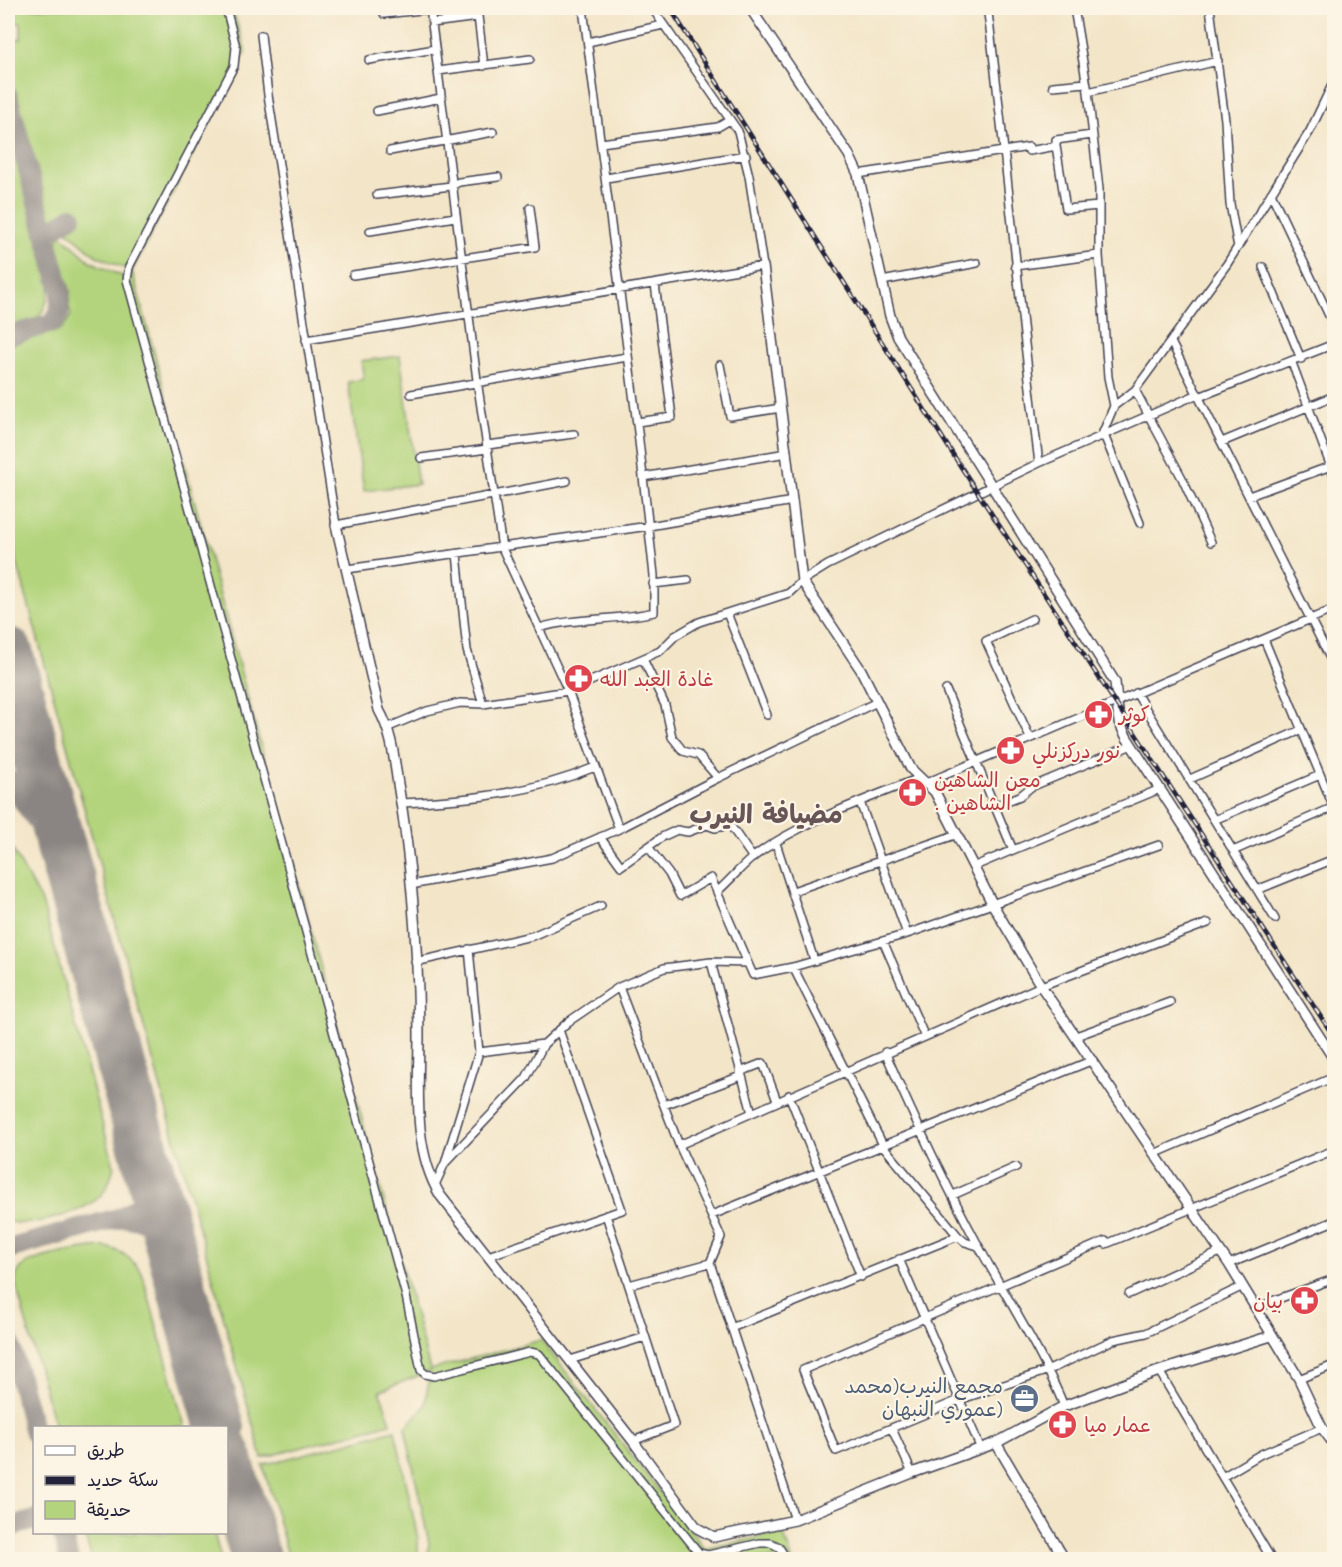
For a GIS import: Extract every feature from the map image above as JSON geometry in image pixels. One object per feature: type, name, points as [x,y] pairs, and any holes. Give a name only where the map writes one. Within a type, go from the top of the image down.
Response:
[{"type":"street","points":[[226,8],[236,47],[236,62],[129,267],[127,280],[406,1296],[422,1370],[429,1376],[435,1376],[530,1352],[539,1354],[699,1553],[708,1555],[766,1542],[779,1547],[787,1560]]},
{"type":"street","points":[[384,14],[430,8],[455,217],[463,258],[477,381],[502,548],[568,691],[619,829]]},
{"type":"street","points":[[477,8],[484,66]]},
{"type":"street","points":[[539,628],[572,621],[623,619],[654,612],[649,526],[637,422],[583,8]]},
{"type":"street","points":[[652,8],[738,131],[746,155],[763,266],[802,581],[846,645],[911,769],[935,792],[993,905],[1041,986],[1229,1264],[1299,1379],[1323,1428],[1335,1444]]},
{"type":"street","points":[[750,8],[849,155],[858,174],[882,281],[898,337],[1115,682],[1119,722],[1132,746],[1335,1059]]},
{"type":"street","points":[[1074,8],[1088,92],[1099,206],[1099,255],[1108,376],[1114,406]]},
{"type":"street","points":[[1210,8],[1225,120],[1230,204],[1238,247]]},
{"type":"street","points":[[988,13],[1039,463]]},
{"type":"street","points":[[432,23],[478,18]]},
{"type":"street","points":[[588,42],[663,25]]},
{"type":"street","points":[[261,35],[336,525],[379,710],[389,727],[402,803],[411,885],[419,1105],[423,1150],[435,1185],[633,1441],[697,1528],[714,1537],[795,1520],[912,1473],[996,1443],[1064,1406],[1159,1371],[1271,1336]]},
{"type":"street","points":[[369,60],[435,49]]},
{"type":"street","points":[[438,71],[530,59]]},
{"type":"street","points":[[1088,92],[1218,61]]},
{"type":"street","points":[[1140,523],[1102,436],[1114,406],[1136,390],[1238,247],[1310,131],[1335,81]]},
{"type":"street","points":[[1053,86],[1086,83]]},
{"type":"street","points":[[377,111],[441,98]]},
{"type":"street","points":[[601,143],[718,127],[730,120]]},
{"type":"street","points":[[390,150],[493,132]]},
{"type":"street","points":[[1092,135],[1056,140],[1056,146],[1066,209],[1099,206]]},
{"type":"street","points":[[858,174],[1056,146]]},
{"type":"street","points":[[606,178],[746,155]]},
{"type":"street","points":[[377,195],[451,186],[459,182],[498,177]]},
{"type":"street","points":[[1271,193],[1335,326]]},
{"type":"street","points":[[353,275],[535,247],[530,208]]},
{"type":"street","points":[[370,231],[455,217]]},
{"type":"street","points":[[1015,266],[1099,255]]},
{"type":"street","points":[[882,281],[977,263]]},
{"type":"street","points":[[306,340],[763,266]]},
{"type":"street","points":[[1263,267],[1302,359]]},
{"type":"street","points":[[637,422],[672,417],[655,284]]},
{"type":"street","points":[[1171,342],[1335,666]]},
{"type":"street","points":[[389,727],[427,711],[460,703],[483,704],[568,691],[660,651],[684,630],[789,593],[802,581],[828,565],[1039,463],[1198,395],[1292,363],[1335,344]]},
{"type":"street","points":[[411,394],[627,357]]},
{"type":"street","points":[[1292,363],[1335,475]]},
{"type":"street","points":[[720,365],[730,416],[781,408]]},
{"type":"street","points":[[1136,390],[1211,542]]},
{"type":"street","points":[[1222,442],[1335,396]]},
{"type":"street","points":[[421,458],[574,434]]},
{"type":"street","points":[[643,477],[787,453]]},
{"type":"street","points":[[1249,496],[1331,466]]},
{"type":"street","points":[[336,525],[567,481]]},
{"type":"street","points":[[347,569],[649,526],[793,501]]},
{"type":"street","points":[[457,554],[467,650],[483,704]]},
{"type":"street","points":[[652,584],[688,580]]},
{"type":"street","points":[[718,890],[753,858],[776,843],[860,802],[976,761],[1335,609]]},
{"type":"street","points":[[727,613],[767,715]]},
{"type":"street","points":[[1030,738],[986,641],[1032,619]]},
{"type":"street","points":[[1233,851],[1334,807],[1264,639]]},
{"type":"street","points":[[643,659],[665,705],[672,737],[683,751],[698,755],[718,777]]},
{"type":"street","points":[[946,690],[1013,850]]},
{"type":"street","points":[[1136,693],[1275,919]]},
{"type":"street","points":[[411,885],[552,858],[619,829],[718,777],[877,702]]},
{"type":"street","points":[[1190,779],[1301,730]]},
{"type":"street","points":[[994,806],[1020,796],[1030,787],[1132,746]]},
{"type":"street","points":[[402,803],[466,800],[560,782],[596,768]]},
{"type":"street","points":[[1214,820],[1320,775]]},
{"type":"street","points":[[975,866],[1161,789]]},
{"type":"street","points":[[860,802],[907,934]]},
{"type":"street","points":[[600,837],[621,866],[649,848],[657,840],[677,830],[688,832],[707,825],[714,828],[730,825],[753,858]]},
{"type":"street","points":[[793,891],[958,834]]},
{"type":"street","points":[[776,843],[814,960]]},
{"type":"street","points":[[649,848],[669,874],[680,896],[711,878],[753,975],[793,967],[907,934],[1159,845]]},
{"type":"street","points":[[1257,890],[1335,858]]},
{"type":"street","points":[[415,962],[532,936],[601,906]]},
{"type":"street","points":[[679,1144],[753,1113],[885,1052],[1041,986],[1208,923]]},
{"type":"street","points":[[883,941],[924,1035]]},
{"type":"street","points":[[435,1185],[445,1163],[480,1053],[469,949]]},
{"type":"street","points":[[445,1163],[526,1078],[544,1044],[559,1030],[619,987],[664,968],[711,962],[747,963]]},
{"type":"street","points":[[711,962],[753,1113]]},
{"type":"street","points":[[793,967],[884,1147],[958,1236],[971,1245],[978,1246]]},
{"type":"street","points":[[619,987],[679,1144],[722,1237],[710,1263],[795,1520]]},
{"type":"street","points":[[1076,1036],[1170,1002]]},
{"type":"street","points":[[488,1256],[622,1210],[559,1030]]},
{"type":"street","points":[[480,1053],[544,1044]]},
{"type":"street","points":[[885,1052],[920,1132],[978,1246],[1049,1370],[1064,1406]]},
{"type":"street","points":[[712,1215],[818,1170],[884,1147],[1093,1060]]},
{"type":"street","points":[[664,1105],[763,1063],[777,1101]]},
{"type":"street","points":[[1154,1154],[1335,1077]]},
{"type":"street","points":[[789,1095],[861,1277]]},
{"type":"street","points":[[1241,1287],[1146,1334],[1113,1340],[1049,1370],[958,1400],[892,1430],[836,1451],[803,1370],[1001,1285],[1335,1150]]},
{"type":"street","points":[[952,1195],[1016,1167]]},
{"type":"street","points":[[606,1215],[674,1425],[633,1441]]},
{"type":"street","points":[[1229,1264],[1335,1221]]},
{"type":"street","points":[[731,1328],[958,1236]]},
{"type":"street","points":[[1129,1294],[1220,1252]]},
{"type":"street","points":[[899,1259],[981,1449]]},
{"type":"street","points":[[629,1285],[710,1263]]},
{"type":"street","points":[[1257,1309],[1275,1300],[1335,1279]]},
{"type":"street","points":[[570,1360],[645,1337]]},
{"type":"street","points":[[1299,1379],[1335,1365]]},
{"type":"street","points":[[1159,1371],[1224,1476],[1272,1560]]},
{"type":"street","points":[[1224,1476],[1261,1454],[1323,1428]]},
{"type":"street","points":[[892,1430],[912,1473]]},
{"type":"street","points":[[996,1443],[1065,1560]]},
{"type":"green space","points":[[8,8],[232,8],[246,52],[132,271],[430,1370],[541,1340],[705,1549],[783,1532],[792,1559],[427,1559],[429,1543],[405,1428],[425,1406],[430,1371],[380,1391],[391,1423],[262,1458],[8,530],[8,343],[62,329],[71,315],[54,250],[60,234],[90,261],[121,276],[131,271],[95,255],[45,211],[8,76],[8,38],[21,39],[21,23],[8,22]]},
{"type":"green space","points":[[8,123],[51,279],[47,300],[40,314],[28,324],[8,331]]},
{"type":"green space","points":[[400,356],[418,484],[364,491],[348,382],[364,379],[361,361]]},
{"type":"green space","points":[[8,841],[43,905],[114,1166],[110,1180],[97,1199],[67,1214],[28,1223],[8,1221]]},
{"type":"green space","points":[[104,1247],[116,1250],[134,1263],[142,1273],[185,1426],[55,1426],[15,1280],[21,1268],[30,1262]]},
{"type":"green space","points":[[395,1430],[418,1539],[418,1559],[289,1559],[263,1465]]},
{"type":"green space","points":[[84,1534],[214,1534],[221,1559],[92,1559]]},
{"type":"taxiway","points":[[8,96],[61,292],[59,313],[53,323],[8,336]]},
{"type":"taxiway","points":[[45,233],[72,217]]},
{"type":"taxiway","points":[[8,780],[42,828],[68,874]]},
{"type":"taxiway","points":[[122,1217],[142,1203],[152,1179]]},
{"type":"taxiway","points":[[8,1249],[122,1217],[148,1222],[168,1240]]},
{"type":"taxiway","points":[[8,1335],[33,1429]]},
{"type":"taxiway","points":[[8,1528],[33,1520]]},
{"type":"taxiway","points":[[62,1534],[69,1560]]},
{"type":"runway","points":[[8,652],[219,1426]]},
{"type":"runway","points":[[228,1460],[256,1560]]},
{"type":"railway","points":[[670,8],[961,467],[1334,1037]]},
{"type":"place","name":"غادة العبد الله","points":[[579,679]]},
{"type":"place","name":"كوثر","points":[[1098,714]]},
{"type":"place","name":"نور دركزنلي","points":[[1011,751]]},
{"type":"place","name":"معن الشاهين . الشاهين","points":[[913,792]]},
{"type":"place","name":"بيان","points":[[1304,1301]]},
{"type":"place","name":"مجمع النيرب(محمد عموري النبهان)","points":[[1024,1398]]},
{"type":"place","name":"عمار ميا","points":[[1063,1425]]},
{"type":"district","name":"مضيافة النيرب","points":[[766,814]]}]
